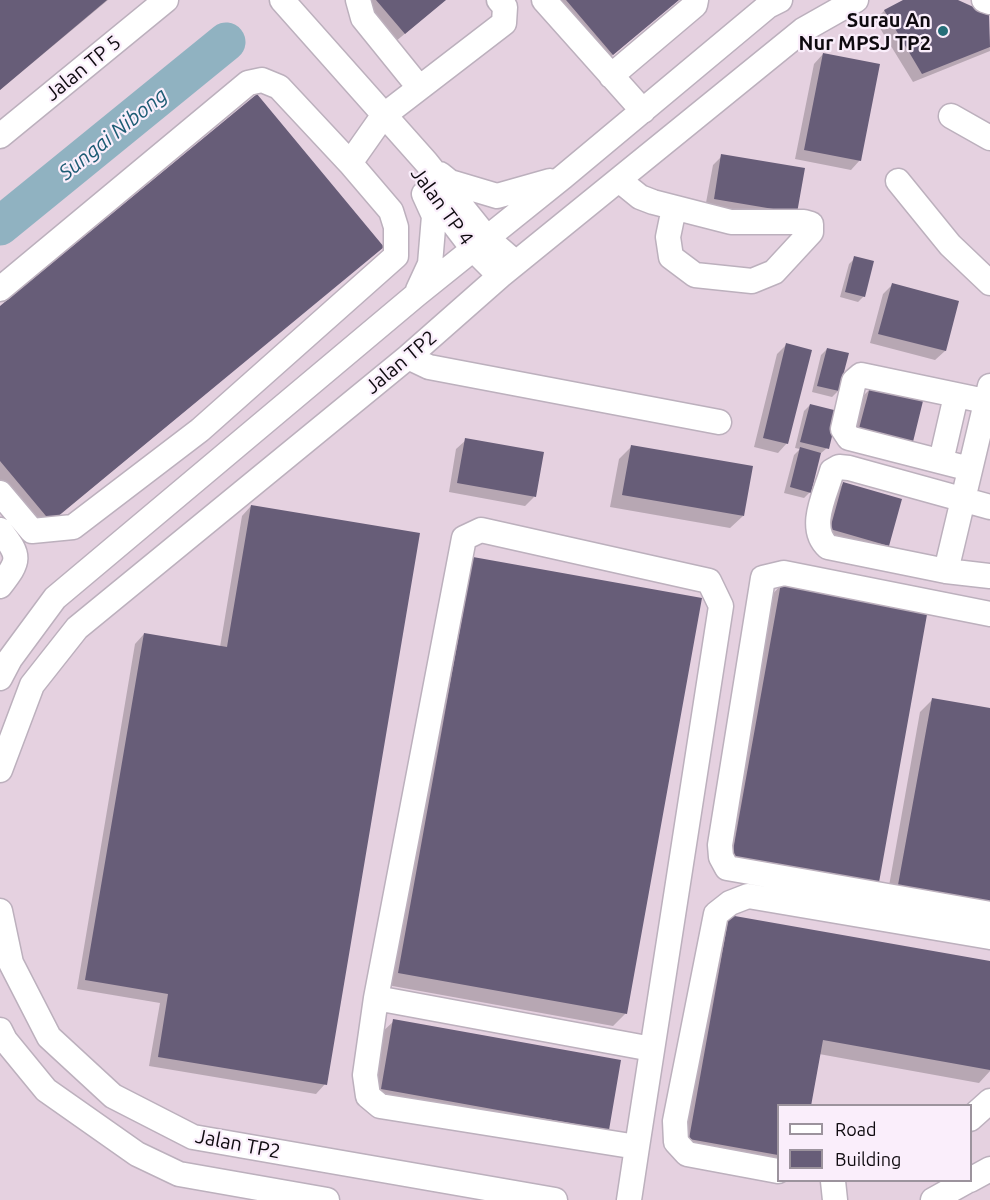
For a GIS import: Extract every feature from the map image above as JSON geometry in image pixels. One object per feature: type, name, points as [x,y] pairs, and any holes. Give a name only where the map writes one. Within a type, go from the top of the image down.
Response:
[{"type":"street","name":"Jalan TP 5","points":[[0,136],[166,0]]},
{"type":"street","name":"Jalan TP 4","points":[[282,0],[389,122],[421,168],[480,243],[508,269]]},
{"type":"street","points":[[358,0],[363,18],[418,86]]},
{"type":"street","points":[[350,164],[418,86],[504,23],[505,7],[499,0]]},
{"type":"street","points":[[544,0],[642,111]]},
{"type":"street","points":[[611,76],[695,5],[696,0]]},
{"type":"street","name":"Jalan TP2","points":[[0,770],[32,686],[76,628],[408,357],[508,269],[803,30],[856,0]]},
{"type":"street","points":[[984,0],[990,2]]},
{"type":"street","points":[[0,678],[10,659],[55,598],[416,295],[563,177],[770,2]]},
{"type":"street","points":[[0,289],[248,83],[262,80],[279,87],[350,164],[391,211],[396,227],[396,255],[200,430],[73,527],[32,531],[0,492]]},
{"type":"street","points":[[951,116],[990,138]]},
{"type":"street","points":[[421,168],[450,182],[497,196],[563,177]]},
{"type":"street","points":[[416,295],[430,264],[434,216],[421,168]]},
{"type":"street","points":[[619,180],[640,197],[674,208],[731,222],[804,222],[811,224],[812,232],[774,272],[752,281],[694,275],[671,256],[668,237],[674,208]]},
{"type":"street","points":[[898,181],[950,245],[990,283]]},
{"type":"street","points":[[408,357],[429,367],[719,422]]},
{"type":"street","points":[[946,571],[989,397],[956,396],[861,375],[855,381],[843,429],[849,438],[970,469]]},
{"type":"street","points":[[941,461],[956,396]]},
{"type":"street","points":[[990,507],[839,467],[832,471],[816,527],[819,539],[828,547],[946,571],[990,576]]},
{"type":"street","points":[[0,530],[17,556],[15,567],[0,586]]},
{"type":"street","points":[[629,1200],[721,606],[709,581],[482,530],[464,538],[376,998],[365,1075],[369,1096],[380,1106],[637,1147]]},
{"type":"street","points":[[990,614],[784,573],[763,578],[720,844],[727,868],[990,914]]},
{"type":"street","points":[[777,1171],[687,1154],[675,1143],[675,1121],[716,914],[730,903],[748,896],[990,937]]},
{"type":"street","name":"Jalan TP2","points":[[0,911],[10,963],[49,1036],[113,1096],[194,1137],[555,1200]]},
{"type":"street","points":[[376,998],[652,1049]]},
{"type":"street","name":"Jalan TP2","points":[[0,1030],[46,1090],[137,1154],[179,1174],[327,1200]]},
{"type":"street","points":[[972,1117],[990,1101]]},
{"type":"street","points":[[972,1179],[990,1169]]},
{"type":"street","points":[[933,1200],[966,1182]]},
{"type":"shaded area","points":[[0,0],[990,0],[990,1200],[0,1200]]},
{"type":"building","points":[[0,0],[107,0],[0,90]]},
{"type":"building","points":[[376,0],[446,0],[405,34]]},
{"type":"building","points":[[566,0],[679,0],[613,55]]},
{"type":"building","name":"Surau An Nur MPSJ TP2","points":[[903,0],[958,0],[989,14],[990,47],[922,74],[884,10]]},
{"type":"building","points":[[823,53],[880,64],[861,161],[804,150]]},
{"type":"building","points":[[257,94],[384,247],[51,522],[0,461],[0,306]]},
{"type":"building","points":[[721,154],[805,168],[797,213],[714,199]]},
{"type":"building","points":[[854,256],[874,261],[865,297],[845,292]]},
{"type":"building","points":[[892,283],[959,301],[946,351],[878,334]]},
{"type":"building","points":[[786,343],[812,350],[788,444],[763,438]]},
{"type":"building","points":[[827,348],[849,353],[839,391],[817,386]]},
{"type":"building","points":[[870,387],[923,401],[911,450],[857,436]]},
{"type":"building","points":[[810,404],[838,411],[829,449],[800,442]]},
{"type":"building","points":[[465,438],[544,452],[536,497],[457,483]]},
{"type":"building","points":[[631,445],[753,466],[744,516],[622,495]]},
{"type":"building","points":[[800,447],[821,453],[811,493],[790,487]]},
{"type":"building","points":[[843,482],[902,499],[889,546],[830,529]]},
{"type":"building","points":[[251,505],[420,533],[327,1085],[158,1057],[168,994],[85,980],[144,633],[227,647]]},
{"type":"building","points":[[473,557],[702,598],[627,1014],[398,973]]},
{"type":"building","points":[[781,583],[928,609],[878,888],[731,862]]},
{"type":"building","points":[[932,698],[990,708],[990,902],[898,885]]},
{"type":"building","points":[[729,915],[990,961],[990,1070],[823,1040],[811,1104],[777,1104],[777,1155],[689,1139]]},
{"type":"building","points":[[393,1019],[621,1060],[609,1130],[381,1089]]},
{"type":"waterway","name":"Sungai Nibong","points":[[0,226],[226,42]]},
{"type":"place","name":"Surau An Nur MPSJ TP2","points":[[943,31]]}]
